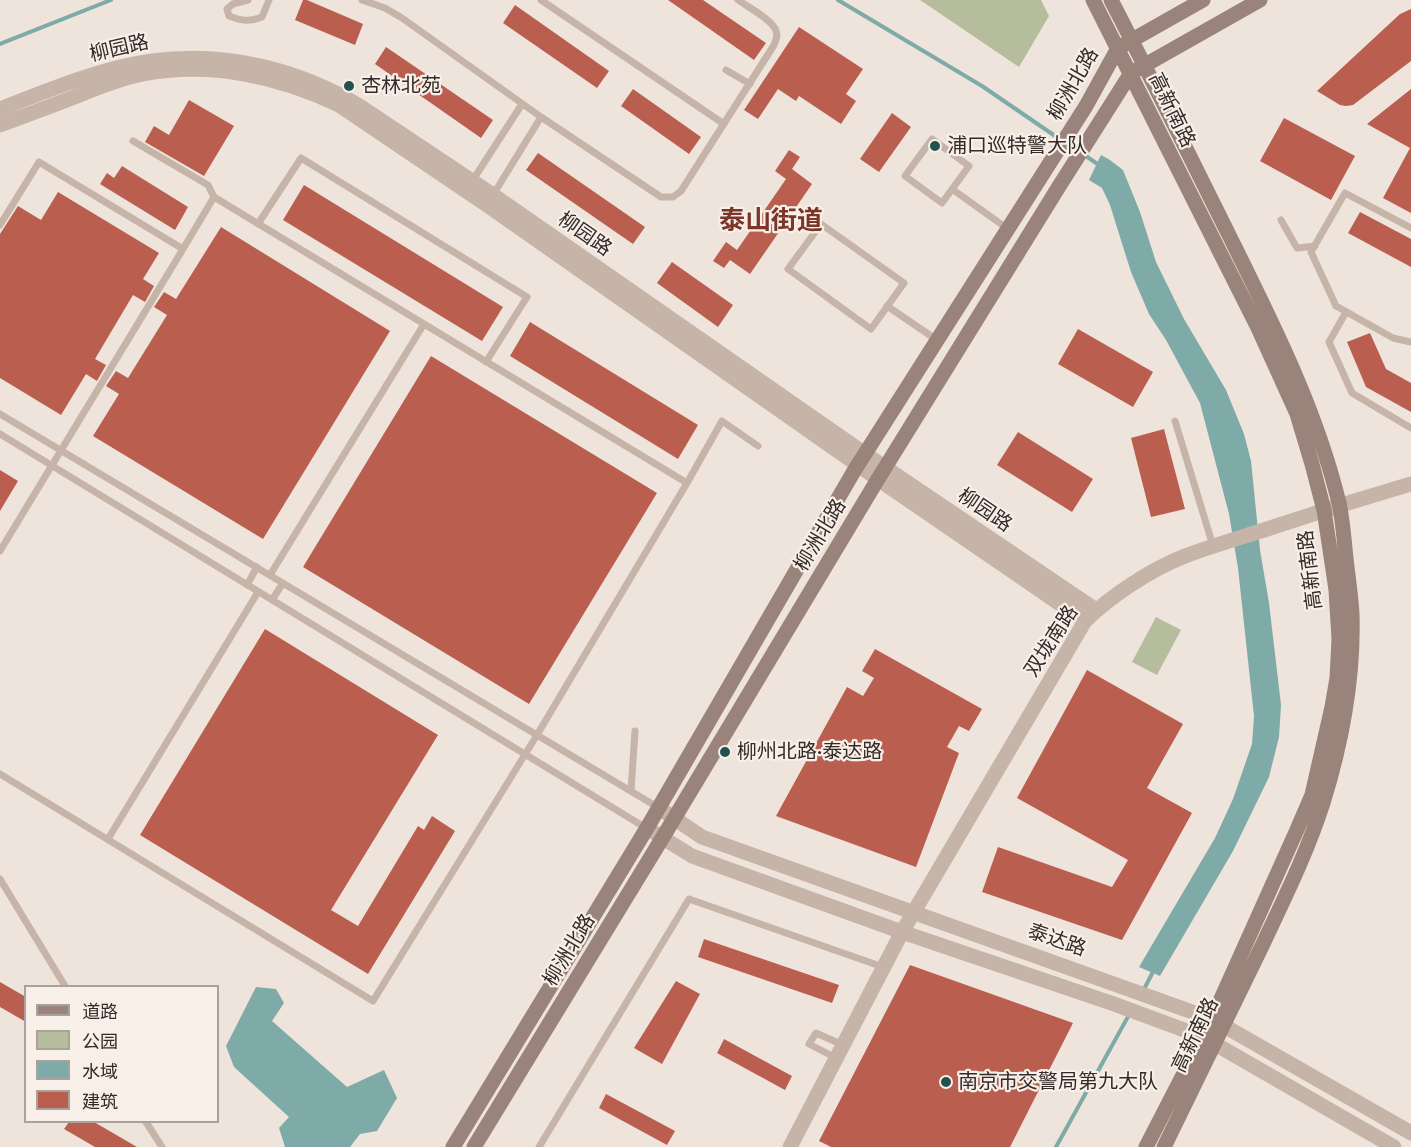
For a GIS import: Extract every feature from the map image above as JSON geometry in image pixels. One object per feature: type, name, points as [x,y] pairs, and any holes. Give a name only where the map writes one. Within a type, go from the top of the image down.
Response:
[{"type":"main road","name":"高新南路","points":[[1093,0],[1258,328],[1297,414],[1324,510],[1336,590],[1339,639],[1337,678],[1312,795],[1218,1022]]},
{"type":"main road","name":"高新南路","points":[[1111,0],[1291,363],[1322,444],[1340,505],[1352,612],[1350,684],[1323,802],[1311,837],[1297,872],[1209,1040],[1164,1147]]},
{"type":"main road","name":"柳洲北路","points":[[453,1147],[659,808],[861,460],[1086,106],[1118,48],[1203,0]]},
{"type":"main road","name":"柳洲北路","points":[[474,1147],[882,474],[1131,73],[1260,0]]},
{"type":"main road","name":"高新南路","points":[[1146,1147],[1209,1040]]},
{"type":"street","name":"柳园路","points":[[0,109],[92,75],[152,61],[199,58],[258,65],[294,74],[340,93],[469,186]]},
{"type":"street","name":"柳园路","points":[[0,125],[114,81],[141,74],[193,68],[227,71],[290,84],[315,93],[339,105],[490,200],[861,460],[1091,616]]},
{"type":"street","name":"双垅南路","points":[[790,1147],[902,932],[1091,616],[1145,576],[1182,557],[1411,483]]},
{"type":"street","name":"泰达路","points":[[659,808],[702,837],[1152,996],[1218,1022],[1411,1133]]},
{"type":"street","points":[[647,828],[692,856],[902,932],[1114,1004],[1209,1040],[1394,1147]]},
{"type":"lane","points":[[248,0],[233,4],[227,9],[229,16],[238,20],[252,21],[262,17],[269,0]]},
{"type":"lane","points":[[362,0],[385,8],[402,18],[522,104],[661,197],[673,197],[681,191],[774,45],[777,37],[776,28],[738,0]]},
{"type":"lane","points":[[541,0],[724,124]]},
{"type":"lane","points":[[726,70],[750,84]]},
{"type":"lane","points":[[469,186],[522,104]]},
{"type":"lane","points":[[490,200],[541,117]]},
{"type":"lane","points":[[932,139],[969,166],[952,189],[942,203],[905,176],[932,139]]},
{"type":"lane","points":[[133,141],[208,185],[214,197],[687,483]]},
{"type":"lane","points":[[258,224],[301,158],[527,297],[486,362]]},
{"type":"lane","points":[[0,225],[39,162],[183,249]]},
{"type":"lane","points":[[952,189],[1008,229]]},
{"type":"lane","points":[[1411,228],[1345,192],[1311,252],[1336,306],[1393,338],[1411,342]]},
{"type":"lane","points":[[0,551],[214,197]]},
{"type":"lane","points":[[1281,220],[1297,248],[1315,246]]},
{"type":"lane","points":[[821,224],[904,283],[887,306],[871,329],[788,269],[821,224]]},
{"type":"lane","points":[[887,306],[937,340]]},
{"type":"lane","points":[[1346,312],[1329,342],[1352,393],[1411,428]]},
{"type":"lane","points":[[270,575],[424,324]]},
{"type":"lane","points":[[0,414],[659,808]]},
{"type":"lane","points":[[1175,421],[1217,545]]},
{"type":"lane","points":[[0,774],[373,1001],[537,735],[722,422],[758,446]]},
{"type":"lane","points":[[0,434],[647,828]]},
{"type":"lane","points":[[247,585],[257,567]]},
{"type":"lane","points":[[272,600],[283,583]]},
{"type":"lane","points":[[108,839],[258,592]]},
{"type":"lane","points":[[631,791],[635,731]]},
{"type":"lane","points":[[0,879],[64,985]]},
{"type":"lane","points":[[539,1147],[689,899],[884,967]]},
{"type":"lane","points":[[147,1123],[162,1147]]},
{"type":"green space","points":[[920,0],[1041,0],[1049,16],[1019,67]]},
{"type":"green space","points":[[1156,617],[1181,630],[1157,675],[1132,662]]},
{"type":"water","points":[[1101,155],[1123,170],[1140,212],[1156,262],[1184,319],[1226,390],[1244,434],[1251,461],[1260,550],[1269,603],[1281,705],[1279,737],[1269,777],[1233,851],[1160,976],[1139,967],[1215,838],[1233,799],[1252,744],[1254,716],[1238,568],[1229,514],[1200,403],[1166,340],[1149,314],[1131,272],[1110,205],[1102,188],[1089,180]]},
{"type":"water","points":[[256,987],[276,989],[284,1003],[272,1021],[347,1087],[384,1070],[397,1098],[377,1131],[360,1134],[350,1147],[285,1147],[279,1128],[289,1117],[234,1067],[226,1046]]},
{"type":"building","points":[[303,0],[363,24],[355,45],[295,20]]},
{"type":"building","points":[[668,0],[703,0],[766,43],[754,60]]},
{"type":"building","points":[[515,5],[609,71],[597,88],[503,23]]},
{"type":"building","points":[[1411,9],[1411,61],[1353,105],[1340,105],[1317,91],[1400,14]]},
{"type":"building","points":[[799,27],[863,69],[846,94],[856,101],[841,124],[799,96],[796,101],[778,89],[758,119],[744,110]]},
{"type":"building","points":[[386,47],[493,120],[481,138],[375,64]]},
{"type":"building","points":[[633,89],[701,137],[689,154],[621,106]]},
{"type":"building","points":[[1411,89],[1411,213],[1383,198],[1410,148],[1367,124]]},
{"type":"building","points":[[189,100],[234,126],[204,176],[145,142],[154,126],[169,135]]},
{"type":"building","points":[[892,113],[911,127],[879,172],[860,159]]},
{"type":"building","points":[[1284,118],[1355,156],[1331,200],[1260,161]]},
{"type":"building","points":[[789,150],[800,157],[792,169],[812,184],[750,274],[730,260],[724,268],[713,261],[726,242],[737,250],[786,179],[775,171]]},
{"type":"building","points":[[538,153],[645,227],[633,244],[526,170]]},
{"type":"building","points":[[122,166],[188,207],[175,230],[100,184],[107,173],[114,178]]},
{"type":"building","points":[[304,185],[503,307],[482,341],[283,220]]},
{"type":"building","points":[[58,192],[159,253],[143,279],[154,286],[145,302],[133,295],[95,359],[106,365],[97,381],[86,374],[61,415],[0,378],[0,234],[18,206],[41,220]]},
{"type":"building","points":[[1360,212],[1411,239],[1411,267],[1348,233]]},
{"type":"building","points":[[221,227],[390,331],[263,539],[93,436],[119,394],[106,386],[116,371],[128,378],[167,315],[154,307],[164,292],[176,299]]},
{"type":"building","points":[[672,262],[733,305],[718,327],[657,283]]},
{"type":"building","points":[[530,322],[698,425],[678,459],[510,356]]},
{"type":"building","points":[[1078,329],[1153,372],[1133,407],[1058,364]]},
{"type":"building","points":[[1370,333],[1386,369],[1411,383],[1411,412],[1366,387],[1347,342]]},
{"type":"building","points":[[431,356],[657,493],[529,704],[303,567]]},
{"type":"building","points":[[1164,429],[1185,509],[1151,517],[1131,438]]},
{"type":"building","points":[[1018,432],[1093,479],[1072,512],[997,465]]},
{"type":"building","points":[[0,470],[18,481],[0,511]]},
{"type":"building","points":[[265,629],[438,735],[331,910],[358,926],[418,826],[424,830],[432,816],[455,831],[368,974],[140,835]]},
{"type":"building","points":[[875,649],[982,709],[969,731],[959,726],[947,747],[959,753],[916,867],[776,816],[847,687],[863,696],[874,678],[862,671]]},
{"type":"building","points":[[1087,670],[1183,724],[1147,788],[1192,813],[1122,940],[982,892],[998,847],[1112,887],[1128,860],[1017,798]]},
{"type":"building","points":[[704,939],[839,985],[832,1003],[698,957]]},
{"type":"building","name":"南京市交警局第九大队","points":[[910,965],[1073,1023],[1010,1147],[831,1147],[819,1141]]},
{"type":"building","points":[[676,981],[700,994],[662,1064],[634,1048]]},
{"type":"building","points":[[0,982],[24,996],[24,1021],[0,1007]]},
{"type":"building","points":[[724,1039],[792,1076],[785,1090],[717,1053]]},
{"type":"building","points":[[606,1094],[675,1131],[667,1145],[599,1108]]},
{"type":"building","points":[[68,1123],[96,1123],[137,1147],[95,1147],[64,1129]]},
{"type":"waterway","points":[[0,44],[111,0]]},
{"type":"waterway","points":[[838,0],[982,86],[1061,140]]},
{"type":"waterway","points":[[1083,154],[1099,165]]},
{"type":"waterway","points":[[1143,991],[1155,968]]},
{"type":"waterway","points":[[1056,1147],[1130,1013]]},
{"type":"place","name":"杏林北苑","points":[[349,86]]},
{"type":"place","name":"浦口巡特警大队","points":[[935,146]]},
{"type":"place","name":"柳州北路·泰达路","points":[[725,752]]},
{"type":"place","name":"南京市交警局第九大队","points":[[946,1082]]},
{"type":"district","name":"泰山街道","points":[[771,221]]}]
